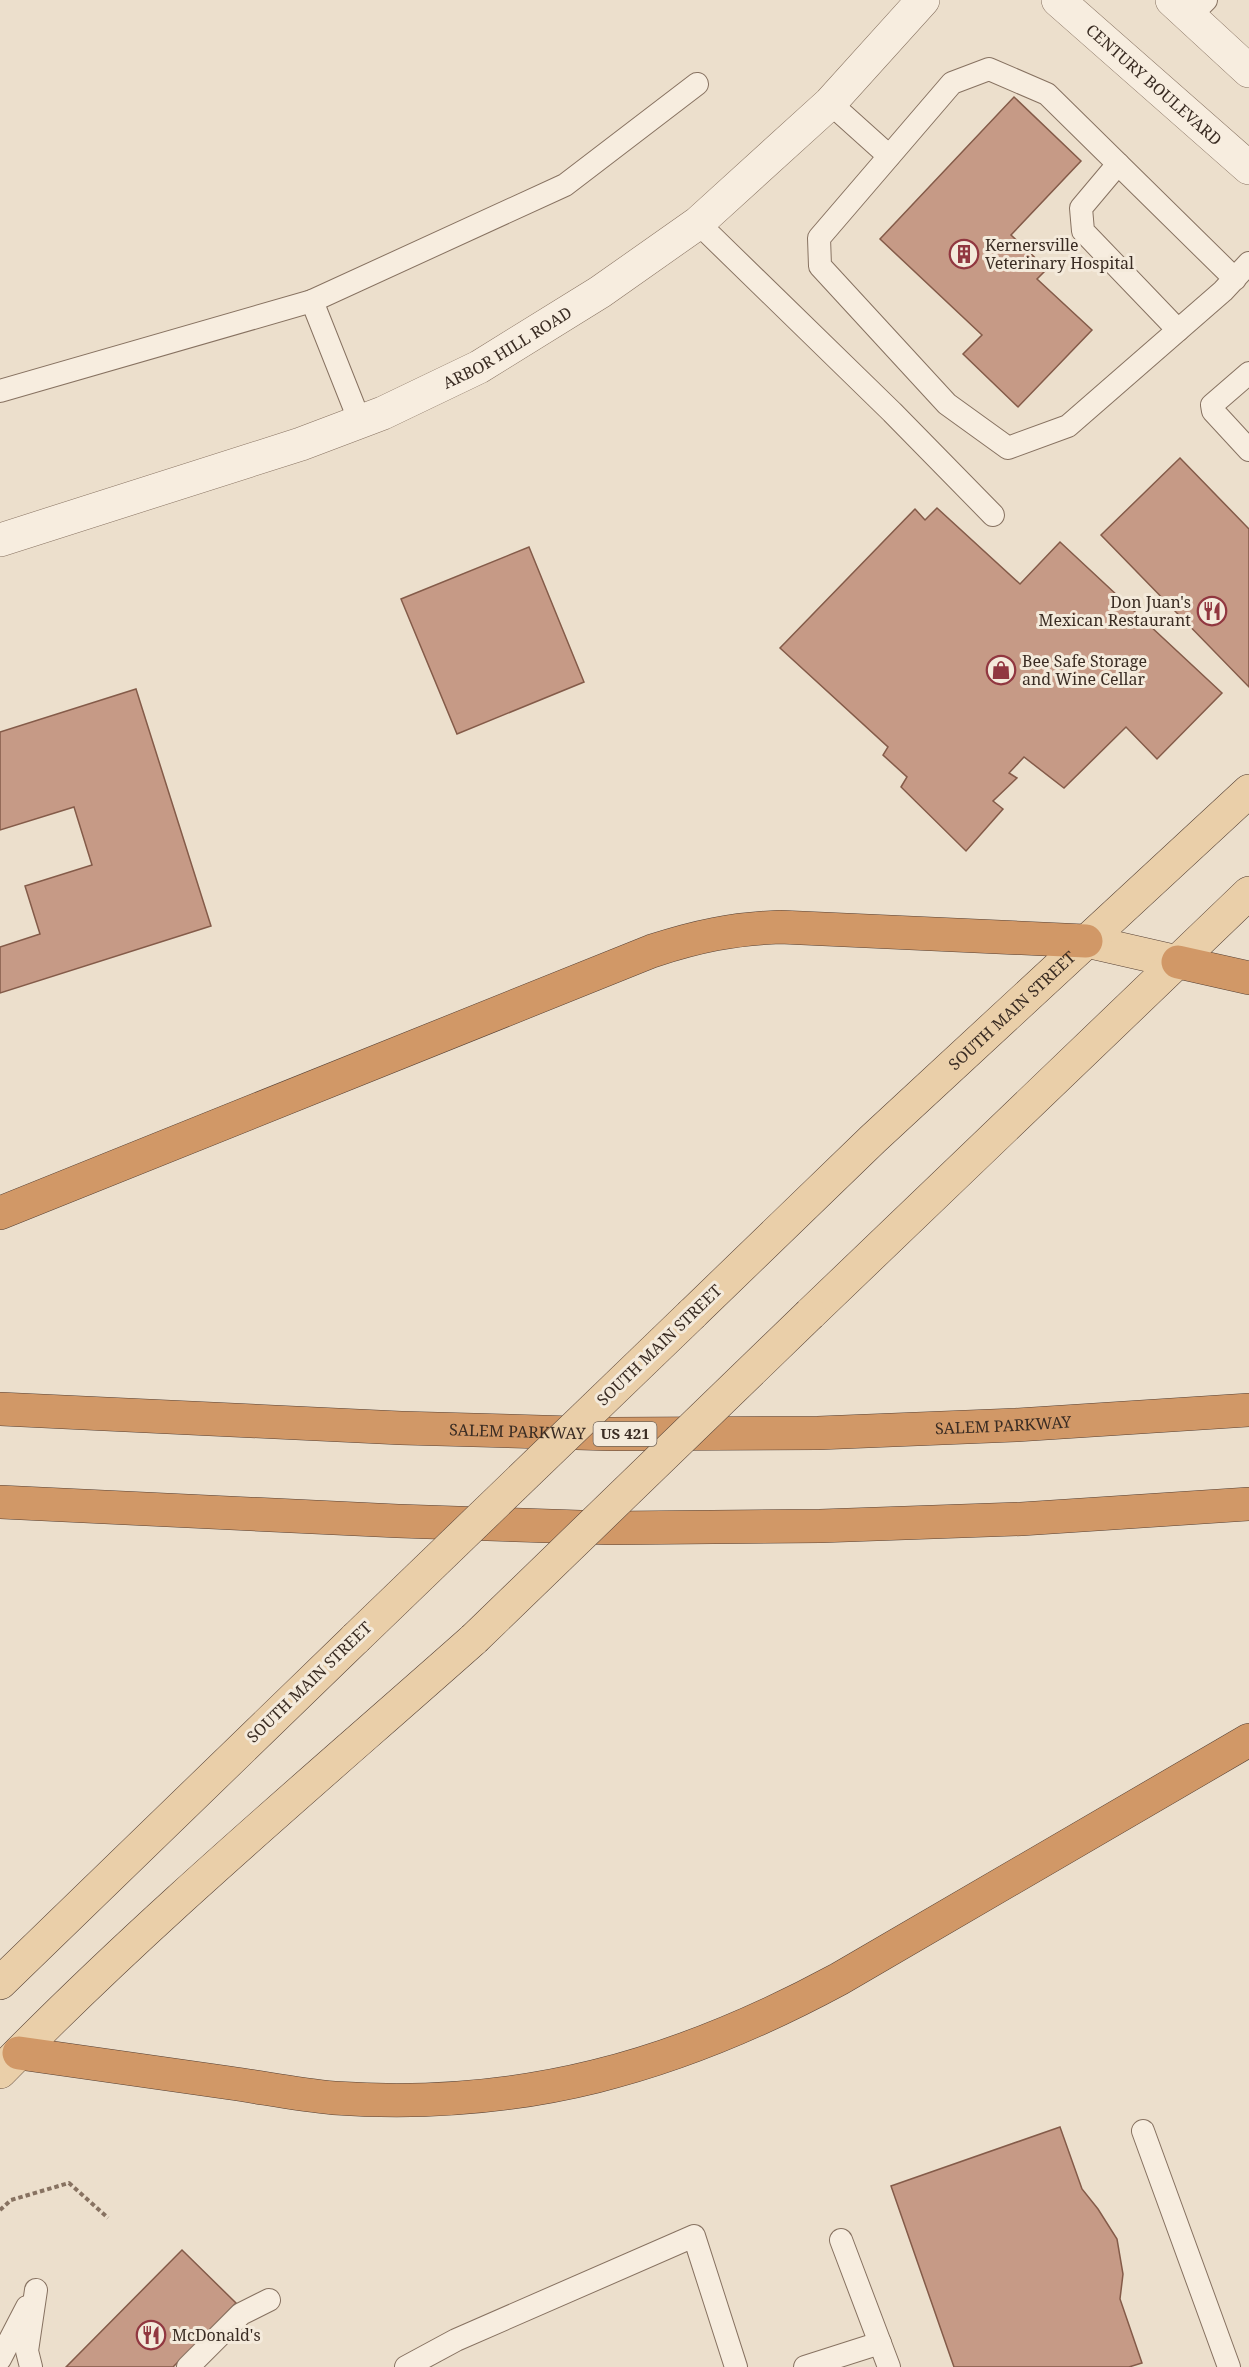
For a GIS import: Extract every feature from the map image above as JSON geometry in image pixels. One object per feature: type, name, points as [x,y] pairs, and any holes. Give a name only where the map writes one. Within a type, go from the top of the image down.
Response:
[{"type":"highway","points":[[0,1213],[641,955],[694,937],[736,929],[780,927],[1086,941]]},
{"type":"highway","points":[[1178,962],[1249,978]]},
{"type":"highway","name":"SALEM PARKWAY","points":[[0,1409],[390,1427],[611,1434],[818,1433],[900,1430],[1249,1410]]},
{"type":"highway","points":[[0,1502],[398,1521],[610,1528],[820,1526],[1032,1518],[1249,1504]]},
{"type":"highway","points":[[6,2057],[332,2098],[385,2100],[500,2095],[565,2085],[619,2072],[687,2050],[787,2007],[850,1973],[1249,1740]]},
{"type":"main road","name":"SOUTH MAIN STREET","points":[[0,1983],[873,1138],[1249,790]]},
{"type":"main road","points":[[6,2057],[474,1639],[1249,893]]},
{"type":"main road","points":[[1086,941],[1178,962]]},
{"type":"street","name":"ARBOR HILL ROAD","points":[[0,540],[290,448],[360,422],[479,367],[600,292],[698,223],[830,103],[923,0]]},
{"type":"street","name":"CENTURY BOULEVARD","points":[[1058,0],[1249,168]]},
{"type":"street","points":[[1189,5],[1247,64]]},
{"type":"lane","points":[[989,69],[1047,94],[1118,164],[1242,271],[1068,426],[1008,448],[947,404],[820,266],[819,238],[889,156],[952,82],[989,69]]},
{"type":"lane","points":[[0,391],[312,301],[565,184],[697,84]]},
{"type":"lane","points":[[830,103],[889,156]]},
{"type":"lane","points":[[1118,164],[1081,208],[1083,231],[1178,330]]},
{"type":"lane","points":[[698,223],[892,412],[993,515]]},
{"type":"lane","points":[[312,301],[360,422]]},
{"type":"lane","points":[[1249,373],[1212,405],[1212,411],[1249,450]]},
{"type":"lane","points":[[1143,2132],[1229,2367]]},
{"type":"lane","points":[[419,2364],[456,2340],[694,2236],[736,2367]]},
{"type":"lane","points":[[841,2240],[889,2367]]},
{"type":"lane","points":[[0,2359],[36,2290],[27,2351],[32,2367]]},
{"type":"lane","points":[[188,2367],[241,2314],[269,2300]]},
{"type":"lane","points":[[805,2367],[880,2343]]},
{"type":"path","points":[[0,2210],[11,2200],[69,2183],[108,2218]]},
{"type":"building","name":"Kernersville Veterinary Hospital","points":[[1014,97],[1081,161],[1011,235],[1047,269],[1037,279],[1092,330],[1018,407],[963,354],[982,335],[880,239]]},
{"type":"building","name":"Don Juan's Mexican Restaurant","points":[[1180,458],[1249,529],[1249,687],[1101,535]]},
{"type":"building","name":"Bee Safe Storage and Wine Cellar","points":[[937,508],[1020,584],[1060,542],[1222,693],[1157,759],[1126,727],[1064,788],[1024,757],[1009,773],[1017,778],[993,801],[1003,809],[966,851],[901,787],[907,777],[883,755],[888,747],[780,648],[915,509],[925,520]]},
{"type":"building","points":[[529,547],[584,682],[457,734],[401,599]]},
{"type":"building","points":[[136,689],[211,926],[0,993],[0,947],[40,934],[25,886],[92,865],[74,807],[0,830],[0,732]]},
{"type":"building","points":[[1060,2127],[1082,2189],[1117,2239],[1123,2274],[1120,2299],[1142,2363],[1129,2367],[954,2367],[891,2186]]},
{"type":"building","name":"McDonald's","points":[[182,2250],[236,2303],[173,2367],[66,2367]]},
{"type":"place","name":"Kernersville Veterinary Hospital","points":[[964,254]]},
{"type":"place","name":"Don Juan's Mexican Restaurant","points":[[1212,611]]},
{"type":"place","name":"Bee Safe Storage and Wine Cellar","points":[[1001,670]]},
{"type":"place","name":"McDonald's","points":[[151,2335]]}]
